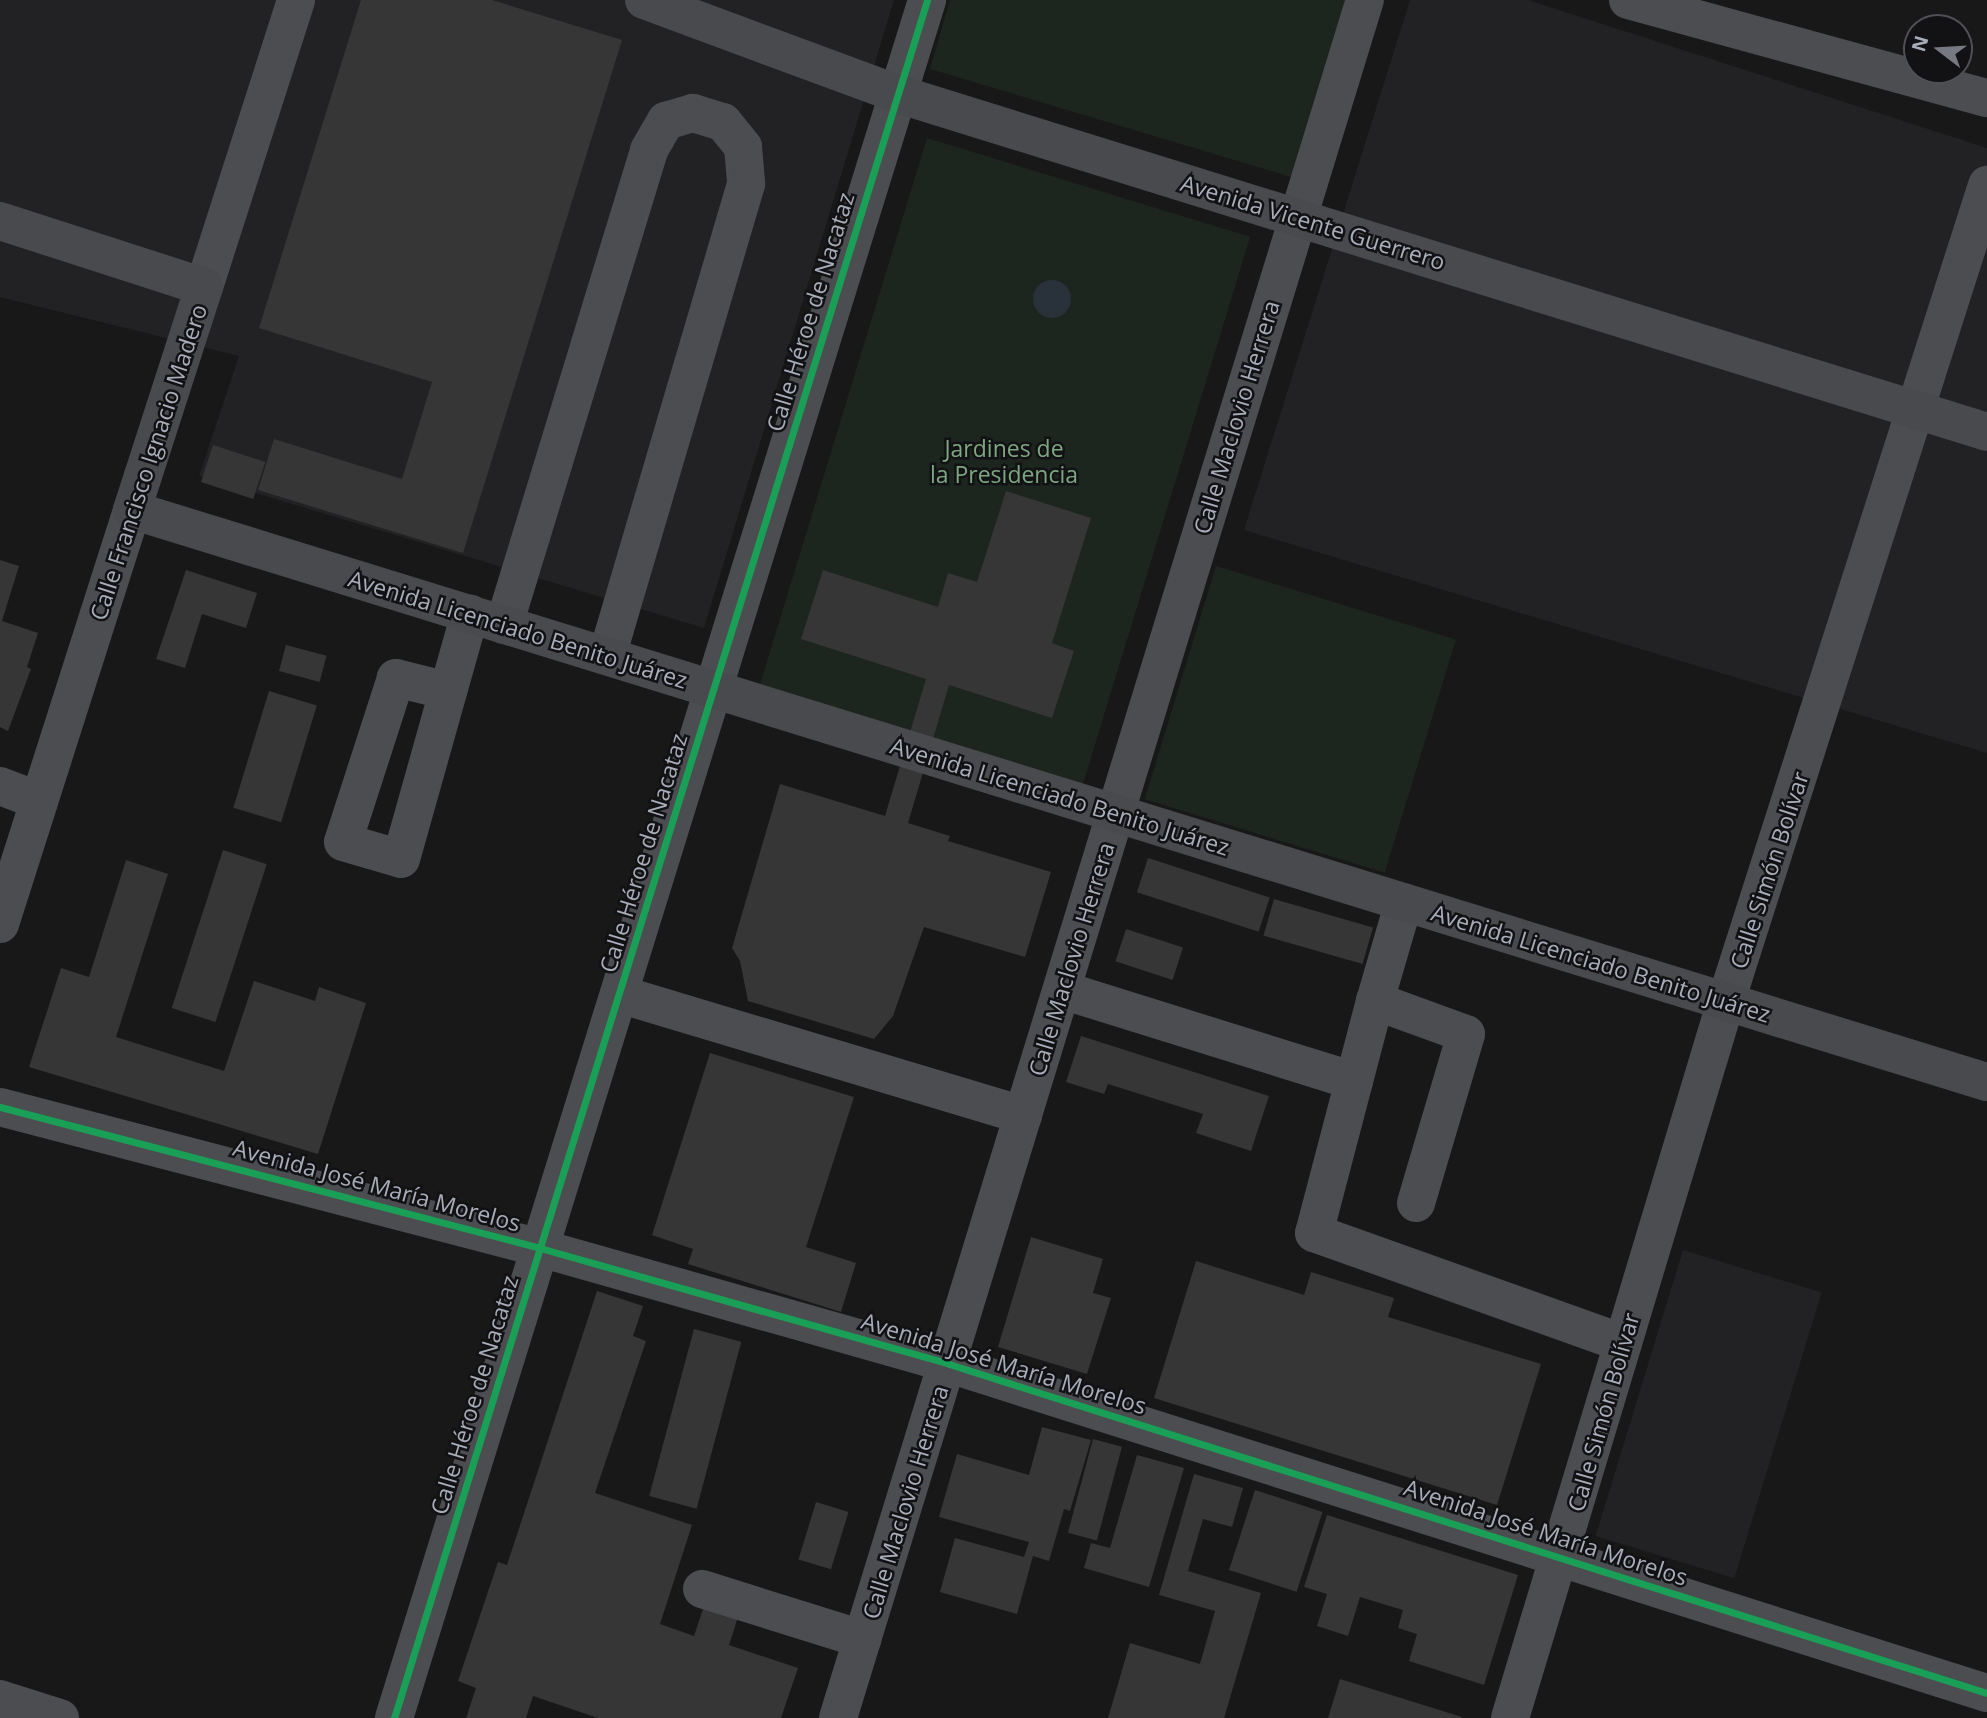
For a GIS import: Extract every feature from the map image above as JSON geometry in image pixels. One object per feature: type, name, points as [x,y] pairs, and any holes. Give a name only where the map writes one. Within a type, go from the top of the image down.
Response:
[{"type":"main road","name":"Avenida Vicente Guerrero","points":[[644,0],[898,94],[1987,432]]},
{"type":"main road","points":[[0,221],[204,287]]},
{"type":"main road","name":"Calle Francisco Ignacio Madero","points":[[132,510],[204,287]]},
{"type":"main road","name":"Avenida Licenciado Benito Juárez","points":[[132,510],[1987,1082]]},
{"type":"street","name":"Calle Francisco Ignacio Madero","points":[[204,287],[296,0]]},
{"type":"street","name":"Calle Héroe de Nacataz","points":[[394,1718],[927,0]]},
{"type":"street","name":"Calle Maclovio Herrera","points":[[838,1718],[1365,0]]},
{"type":"street","points":[[1628,0],[1987,98]]},
{"type":"street","points":[[447,691],[487,619],[649,150],[666,121],[694,113],[723,122],[743,147],[746,184],[607,656]]},
{"type":"street","name":"Calle Simón Bolívar","points":[[1510,1718],[1561,1556],[1726,1001],[1919,411],[1987,185]]},
{"type":"street","name":"Calle Francisco Ignacio Madero","points":[[0,924],[132,510]]},
{"type":"street","points":[[0,786],[39,801]]},
{"type":"street","points":[[1404,902],[1314,1233],[1623,1343]]},
{"type":"street","points":[[1062,990],[1354,1081]]},
{"type":"street","points":[[619,994],[1023,1115]]},
{"type":"street","points":[[1375,1001],[1466,1034],[1416,1203]]},
{"type":"street","name":"Avenida José María Morelos","points":[[0,1107],[540,1248],[948,1364],[1987,1693]]},
{"type":"street","points":[[702,1589],[862,1639]]},
{"type":"street","points":[[0,1699],[60,1718]]},
{"type":"shaded area","points":[[0,0],[894,0],[704,628],[199,476],[239,356],[0,297]]},
{"type":"shaded area","points":[[1410,0],[1528,0],[1987,148],[1987,753],[1244,530]]},
{"type":"shaded area","points":[[1052,280],[1066,285],[1071,299],[1066,313],[1052,318],[1038,313],[1033,299],[1038,285]]},
{"type":"shaded area","points":[[1683,1250],[1822,1292],[1734,1578],[1596,1536]]},
{"type":"green space","points":[[950,0],[1352,0],[1298,179],[930,69]]},
{"type":"green space","name":"Jardines de la Presidencia","points":[[927,138],[1250,237],[1083,784],[760,685]]},
{"type":"green space","points":[[1216,566],[1456,639],[1385,873],[1145,799]]},
{"type":"building","points":[[361,0],[492,0],[622,40],[463,553],[258,490],[274,439],[402,479],[432,382],[259,328]]},
{"type":"building","points":[[213,445],[265,462],[253,499],[201,482]]},
{"type":"building","points":[[1006,491],[1091,518],[1052,643],[1074,651],[1052,718],[949,685],[908,823],[950,836],[948,841],[1051,872],[1025,957],[924,927],[893,1016],[874,1039],[748,1001],[740,961],[732,948],[780,784],[885,816],[926,679],[801,639],[823,570],[938,607],[948,573],[977,582]]},
{"type":"building","points":[[0,560],[19,566],[2,621],[38,633],[27,667],[31,669],[8,731],[0,727]]},
{"type":"building","points":[[186,570],[257,593],[246,628],[202,614],[185,668],[156,659]]},
{"type":"building","points":[[286,645],[327,656],[320,682],[279,671]]},
{"type":"building","points":[[269,691],[317,706],[281,822],[233,808]]},
{"type":"building","points":[[223,850],[267,864],[215,1022],[172,1008]]},
{"type":"building","points":[[1148,858],[1270,898],[1259,932],[1137,892]]},
{"type":"building","points":[[126,860],[168,874],[116,1037],[224,1071],[254,981],[315,1001],[319,987],[366,1003],[318,1154],[29,1067],[61,968],[89,977]]},
{"type":"building","points":[[1274,899],[1373,927],[1363,964],[1264,936]]},
{"type":"building","points":[[1126,929],[1183,948],[1173,980],[1115,961]]},
{"type":"building","points":[[1081,1036],[1269,1096],[1251,1151],[1196,1133],[1203,1114],[1108,1084],[1104,1094],[1066,1082]]},
{"type":"building","points":[[710,1053],[854,1097],[806,1247],[856,1263],[841,1312],[688,1264],[693,1249],[652,1235]]},
{"type":"building","points":[[1031,1237],[1103,1259],[1093,1293],[1111,1298],[1087,1374],[998,1347]]},
{"type":"building","points":[[1196,1261],[1304,1295],[1311,1272],[1394,1298],[1388,1317],[1541,1364],[1497,1505],[1154,1398]]},
{"type":"building","points":[[597,1291],[643,1306],[633,1336],[646,1341],[595,1493],[692,1525],[660,1624],[694,1636],[705,1603],[739,1614],[729,1645],[798,1668],[781,1718],[598,1718],[533,1696],[526,1718],[466,1718],[476,1688],[458,1681],[498,1562],[507,1565]]},
{"type":"building","points":[[694,1329],[741,1342],[697,1509],[649,1496]]},
{"type":"building","points":[[1042,1427],[1091,1440],[1070,1511],[1064,1509],[1049,1561],[1033,1556],[1017,1614],[940,1592],[955,1538],[1024,1557],[1029,1542],[939,1517],[957,1454],[1029,1475]]},
{"type":"building","points":[[1093,1439],[1122,1447],[1097,1540],[1068,1533]]},
{"type":"building","points":[[1137,1455],[1184,1468],[1149,1587],[1084,1568],[1091,1543],[1110,1548]]},
{"type":"building","points":[[1194,1474],[1243,1488],[1232,1527],[1203,1519],[1188,1571],[1261,1593],[1224,1718],[1108,1718],[1130,1643],[1200,1664],[1215,1611],[1159,1595]]},
{"type":"building","points":[[1255,1490],[1323,1512],[1297,1592],[1229,1570]]},
{"type":"building","points":[[816,1502],[849,1512],[831,1569],[798,1559]]},
{"type":"building","points":[[1327,1515],[1518,1575],[1484,1685],[1409,1661],[1417,1634],[1398,1628],[1403,1610],[1360,1597],[1348,1636],[1317,1626],[1327,1594],[1304,1587]]},
{"type":"building","points":[[1340,1679],[1462,1717],[1328,1718]]},
{"type":"cycle path","points":[[394,1718],[927,0]]},
{"type":"cycle path","points":[[0,1107],[540,1248],[949,1364],[1987,1693]]}]
